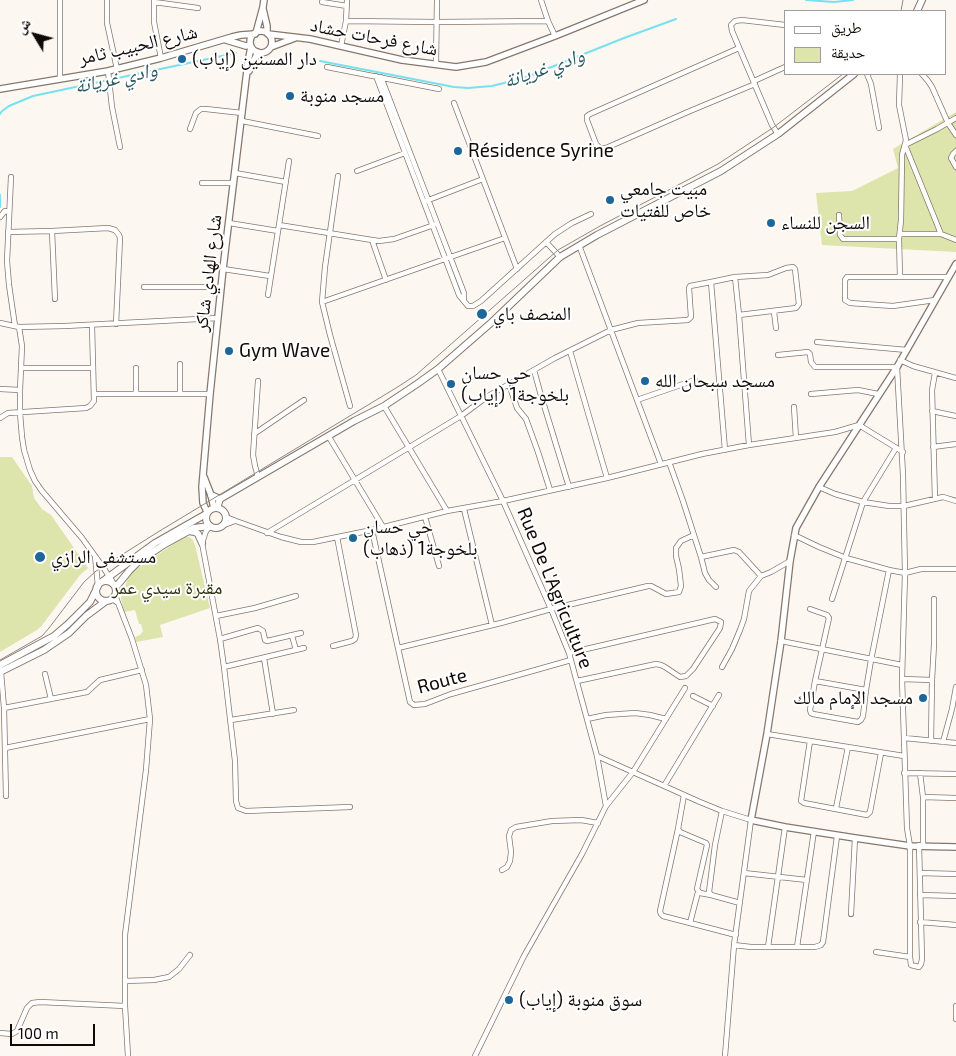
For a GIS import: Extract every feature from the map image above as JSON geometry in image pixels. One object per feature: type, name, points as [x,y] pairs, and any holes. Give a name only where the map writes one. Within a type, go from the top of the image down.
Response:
[{"type":"main road","points":[[108,600],[101,599],[97,594],[97,588],[100,584],[155,543],[216,508],[220,499],[231,492],[354,421],[384,406],[417,384],[492,322],[560,257],[579,245],[721,171],[778,134],[853,75]]},
{"type":"main road","points":[[0,669],[44,650],[69,634],[86,616],[108,600],[138,562],[165,544],[194,528],[210,527],[216,529],[222,527],[226,515],[224,505],[231,492]]},
{"type":"main road","points":[[211,495],[220,499]]},
{"type":"main road","points":[[216,508],[222,510],[226,515]]},
{"type":"main road","points":[[207,513],[206,522],[210,527]]},
{"type":"main road","points":[[187,531],[198,534],[202,543]]},
{"type":"main road","points":[[0,669],[54,636],[90,602],[100,584],[110,582],[115,589]]},
{"type":"street","points":[[60,0],[60,78]]},
{"type":"street","points":[[108,0],[107,23],[117,69]]},
{"type":"street","points":[[251,46],[251,39],[255,34],[264,0]]},
{"type":"street","points":[[341,46],[346,21],[347,0]]},
{"type":"street","points":[[436,64],[437,0]]},
{"type":"street","points":[[541,0],[555,36]]},
{"type":"street","name":"شارع فرحات حشاد","points":[[268,34],[310,39],[402,60],[456,67],[486,62],[644,0]]},
{"type":"street","points":[[161,58],[154,22],[154,1],[198,8]]},
{"type":"street","points":[[322,2],[347,6]]},
{"type":"street","points":[[224,40],[251,46],[258,52],[265,52],[271,47],[272,40],[268,34],[263,7]]},
{"type":"street","points":[[346,21],[548,20]]},
{"type":"street","points":[[778,134],[754,83],[731,25],[738,20],[784,25]]},
{"type":"street","points":[[255,34],[262,32],[268,34]]},
{"type":"street","name":"شارع الحبيب ثامر","points":[[0,89],[60,78],[108,72],[241,35],[255,34]]},
{"type":"street","name":"شارع فرحات حشاد","points":[[271,47],[296,38]]},
{"type":"street","name":"شارع الهادي شاكر","points":[[207,513],[202,498],[210,394],[223,269],[251,46]]},
{"type":"street","points":[[739,48],[590,114],[587,118],[596,144],[600,148],[606,148],[754,83],[784,68]]},
{"type":"street","name":"شارع الهادي شاكر","points":[[246,77],[258,52]]},
{"type":"street","points":[[327,67],[439,89]]},
{"type":"street","points":[[108,72],[112,107],[120,147]]},
{"type":"street","points":[[867,75],[871,84],[879,128]]},
{"type":"street","points":[[900,75],[899,105],[906,135],[902,155],[900,277]]},
{"type":"street","points":[[923,75],[932,87],[948,123],[956,135]]},
{"type":"street","points":[[379,77],[405,153],[426,201]]},
{"type":"street","points":[[379,77],[435,225],[464,293],[464,302],[468,306],[472,307],[475,305],[563,228],[591,214]]},
{"type":"street","points":[[454,102],[517,269]]},
{"type":"street","points":[[190,129],[196,114],[201,109],[242,113]]},
{"type":"street","points":[[905,145],[956,118]]},
{"type":"street","points":[[242,121],[318,136]]},
{"type":"street","points":[[905,145],[941,234]]},
{"type":"street","points":[[956,151],[951,158],[956,167]]},
{"type":"street","points":[[357,171],[405,153]]},
{"type":"street","points":[[268,295],[289,161]]},
{"type":"street","points":[[235,172],[286,182]]},
{"type":"street","points":[[338,176],[322,302],[350,406]]},
{"type":"street","points":[[10,177],[7,261],[8,277],[22,346],[20,413],[24,450],[35,481],[82,538],[110,577],[142,670],[148,694],[150,719],[146,770],[126,935],[125,1006],[128,1056]]},
{"type":"street","points":[[426,201],[484,179]]},
{"type":"street","points":[[202,183],[234,183]]},
{"type":"street","points":[[0,217],[5,211],[9,212]]},
{"type":"street","points":[[839,215],[840,235],[843,238],[941,234],[956,240]]},
{"type":"street","points":[[229,224],[278,231]]},
{"type":"street","points":[[280,225],[379,241],[394,239],[435,225]]},
{"type":"street","points":[[8,232],[108,228],[115,230],[119,235],[116,324]]},
{"type":"street","points":[[52,231],[56,299]]},
{"type":"street","points":[[322,302],[505,238]]},
{"type":"street","points":[[372,240],[386,280]]},
{"type":"street","points":[[546,242],[560,257]]},
{"type":"street","points":[[579,245],[661,464]]},
{"type":"street","points":[[725,1056],[734,945],[751,820],[767,734],[781,641],[790,560],[796,528],[819,487],[907,350],[956,264]]},
{"type":"street","points":[[267,533],[461,416],[488,396],[570,350],[611,330],[638,323],[688,320],[691,317],[690,286],[735,277],[768,275],[786,268],[793,267],[795,269],[798,307],[792,310],[739,315]]},
{"type":"street","points":[[223,269],[270,276]]},
{"type":"street","points":[[735,277],[749,445]]},
{"type":"street","points":[[935,300],[892,306],[850,303],[845,300],[844,280],[848,277],[948,277]]},
{"type":"street","points":[[711,282],[726,450]]},
{"type":"street","points":[[144,287],[221,287]]},
{"type":"street","points":[[774,312],[776,328]]},
{"type":"street","points":[[0,323],[17,326],[92,326],[218,318]]},
{"type":"street","points":[[0,418],[8,413],[86,408],[92,404],[94,394],[92,326]]},
{"type":"street","points":[[817,342],[907,350]]},
{"type":"street","points":[[570,350],[607,478]]},
{"type":"street","points":[[778,355],[808,352],[815,367],[897,366]]},
{"type":"street","points":[[900,360],[935,373],[956,378]]},
{"type":"street","points":[[180,364],[180,394]]},
{"type":"street","points":[[897,366],[903,452],[905,573],[902,679],[904,773],[907,828],[910,846],[910,957],[911,966],[919,967],[921,966],[922,953],[920,922],[922,797],[920,774]]},
{"type":"street","points":[[21,368],[93,368]]},
{"type":"street","points":[[136,368],[136,394]]},
{"type":"street","name":"Rue De L'Agriculture","points":[[438,368],[503,501],[569,653],[597,756],[606,806]]},
{"type":"street","points":[[534,370],[569,487]]},
{"type":"street","points":[[935,373],[932,390],[935,499]]},
{"type":"street","points":[[638,400],[695,380]]},
{"type":"street","points":[[258,381],[254,434],[255,466],[258,477]]},
{"type":"street","points":[[509,384],[517,408],[526,419],[550,490]]},
{"type":"street","points":[[0,389],[20,390]]},
{"type":"street","points":[[811,394],[858,390],[878,394]]},
{"type":"street","points":[[94,394],[210,394]]},
{"type":"street","points":[[254,434],[304,400]]},
{"type":"street","points":[[384,406],[447,511]]},
{"type":"street","points":[[794,407],[796,438]]},
{"type":"street","points":[[932,410],[956,416]]},
{"type":"street","points":[[226,515],[267,533],[301,542],[313,542],[372,530],[447,511],[569,487],[668,462],[749,445],[835,432],[859,425],[903,452]]},
{"type":"street","points":[[329,437],[383,527]]},
{"type":"street","points":[[933,447],[956,444]]},
{"type":"street","points":[[832,599],[863,502],[896,448]]},
{"type":"street","points":[[668,462],[683,501],[707,577],[716,587]]},
{"type":"street","name":"شارع الهادي شاكر","points":[[203,473],[216,508]]},
{"type":"street","points":[[819,487],[863,502],[889,506],[904,506],[942,497],[956,501]]},
{"type":"street","points":[[464,509],[492,625]]},
{"type":"street","points":[[424,517],[439,566]]},
{"type":"street","points":[[224,524],[236,521]]},
{"type":"street","points":[[210,527],[206,531],[202,543],[224,667],[231,720],[238,808],[246,811],[350,807]]},
{"type":"street","points":[[372,530],[398,648],[648,586],[666,594],[678,592],[681,586],[676,548],[681,541],[694,535]]},
{"type":"street","points":[[794,535],[846,558],[889,570],[905,573],[921,569],[956,569]]},
{"type":"street","points":[[333,646],[352,641],[356,635],[336,537]]},
{"type":"street","points":[[701,557],[734,550],[739,552],[761,576]]},
{"type":"street","points":[[95,555],[100,584]]},
{"type":"street","points":[[722,667],[738,636],[744,619],[749,591],[761,576],[790,560]]},
{"type":"street","points":[[810,609],[827,615],[829,618],[815,681],[811,713],[858,722],[863,716],[871,660],[889,570]]},
{"type":"street","points":[[216,616],[255,608],[296,596]]},
{"type":"street","points":[[931,741],[934,599]]},
{"type":"street","points":[[108,600],[114,600],[119,604]]},
{"type":"street","points":[[569,653],[715,619],[720,622],[720,628],[693,669],[686,676],[680,677],[665,667],[656,664],[577,681]]},
{"type":"street","points":[[220,639],[258,628],[263,631],[267,641],[301,633]]},
{"type":"street","points":[[292,636],[296,650]]},
{"type":"street","points":[[781,641],[902,665]]},
{"type":"street","points":[[224,667],[304,648]]},
{"type":"street","name":"Route","points":[[398,648],[410,702],[414,705],[425,704],[451,694],[571,660]]},
{"type":"street","points":[[264,658],[273,714]]},
{"type":"street","points":[[0,669],[4,708],[6,796]]},
{"type":"street","points":[[4,708],[87,692],[100,680],[142,670]]},
{"type":"street","points":[[45,674],[51,699]]},
{"type":"street","points":[[902,679],[932,680]]},
{"type":"street","points":[[815,681],[866,690]]},
{"type":"street","points":[[943,742],[956,687]]},
{"type":"street","points":[[475,1056],[524,956],[606,806],[632,772],[685,688]]},
{"type":"street","points":[[664,786],[719,695]]},
{"type":"street","points":[[693,696],[712,706]]},
{"type":"street","points":[[231,720],[294,710]]},
{"type":"street","points":[[587,719],[635,712],[666,719]]},
{"type":"street","points":[[5,748],[150,719]]},
{"type":"street","points":[[767,734],[904,756]]},
{"type":"street","points":[[904,738],[956,743]]},
{"type":"street","points":[[810,741],[802,801],[804,803],[867,815],[869,814],[882,753]]},
{"type":"street","points":[[836,808],[848,746]]},
{"type":"street","points":[[597,756],[722,811],[751,820],[837,836],[910,846],[956,847]]},
{"type":"street","points":[[904,773],[956,774]]},
{"type":"street","points":[[684,795],[660,911],[661,914],[736,935]]},
{"type":"street","points":[[922,797],[956,798]]},
{"type":"street","points":[[711,895],[709,889],[722,811]]},
{"type":"street","points":[[502,870],[510,862],[509,836],[513,828],[526,824],[552,821],[581,820],[598,823]]},
{"type":"street","points":[[768,947],[785,827]]},
{"type":"street","points":[[678,829],[680,832],[706,843],[715,844]]},
{"type":"street","points":[[797,947],[814,831]]},
{"type":"street","points":[[734,945],[751,947],[815,947],[822,944],[837,836]]},
{"type":"street","points":[[851,914],[855,838]]},
{"type":"street","points":[[690,923],[698,892],[706,843]]},
{"type":"street","points":[[920,872],[956,874]]},
{"type":"street","points":[[744,873],[807,880]]},
{"type":"street","points":[[698,892],[740,903]]},
{"type":"street","points":[[920,895],[956,896]]},
{"type":"street","points":[[920,922],[956,925]]},
{"type":"street","points":[[876,952],[910,957]]},
{"type":"street","points":[[125,980],[154,980],[169,977],[179,969],[190,955]]},
{"type":"street","points":[[0,1033],[12,1034],[16,1031],[27,1008],[32,1003],[125,1006]]},
{"type":"street","points":[[956,1006],[956,1020]]},
{"type":"green space","points":[[956,112],[956,252],[822,245],[816,193],[852,191],[898,168],[893,149]]},
{"type":"green space","name":"مستشفى الرازي","points":[[0,457],[12,457],[32,486],[34,498],[42,509],[51,515],[88,568],[80,575],[37,630],[0,652]]},
{"type":"green space","name":"مقبرة سيدي عمر","points":[[184,537],[189,537],[195,545],[210,608],[160,625],[163,637],[136,642],[135,637],[143,631],[141,624],[139,624],[135,610],[124,612],[121,598],[128,578],[132,572]]},
{"type":"waterway","points":[[806,0],[834,2],[853,0]]},
{"type":"waterway","name":"وادي غريانة","points":[[320,61],[454,87],[492,86],[524,78],[676,19]]},
{"type":"waterway","name":"وادي غريانة","points":[[0,114],[9,106],[33,96],[236,53]]},
{"type":"waterway","name":"وادي غريانة","points":[[0,195],[0,207]]},
{"type":"tram line","points":[[901,10],[903,0]]},
{"type":"tram line","points":[[0,660],[42,636],[84,582],[96,571],[416,375],[558,250],[718,164],[774,127],[842,75]]},
{"type":"place","name":"دار المسنين (إياب)","points":[[182,59]]},
{"type":"place","name":"مسجد منوبة","points":[[290,96]]},
{"type":"place","name":"Résidence Syrine","points":[[458,151]]},
{"type":"place","name":"مبيت جامعي خاص للفتيات","points":[[610,200]]},
{"type":"place","name":"السجن للنساء","points":[[771,223]]},
{"type":"place","name":"المنصف باي","points":[[482,314]]},
{"type":"place","name":"Gym Wave","points":[[229,351]]},
{"type":"place","name":"مسجد سبحان الله","points":[[645,381]]},
{"type":"place","name":"حي حسان بلخوجة1 (إياب)","points":[[451,384]]},
{"type":"place","name":"حي حسان بلخوجة1 (ذهاب)","points":[[353,538]]},
{"type":"place","name":"مستشفى الرازي","points":[[40,557]]},
{"type":"place","name":"مسجد الإمام مالك","points":[[923,698]]},
{"type":"place","name":"سوق منوبة (إياب)","points":[[509,1000]]}]
